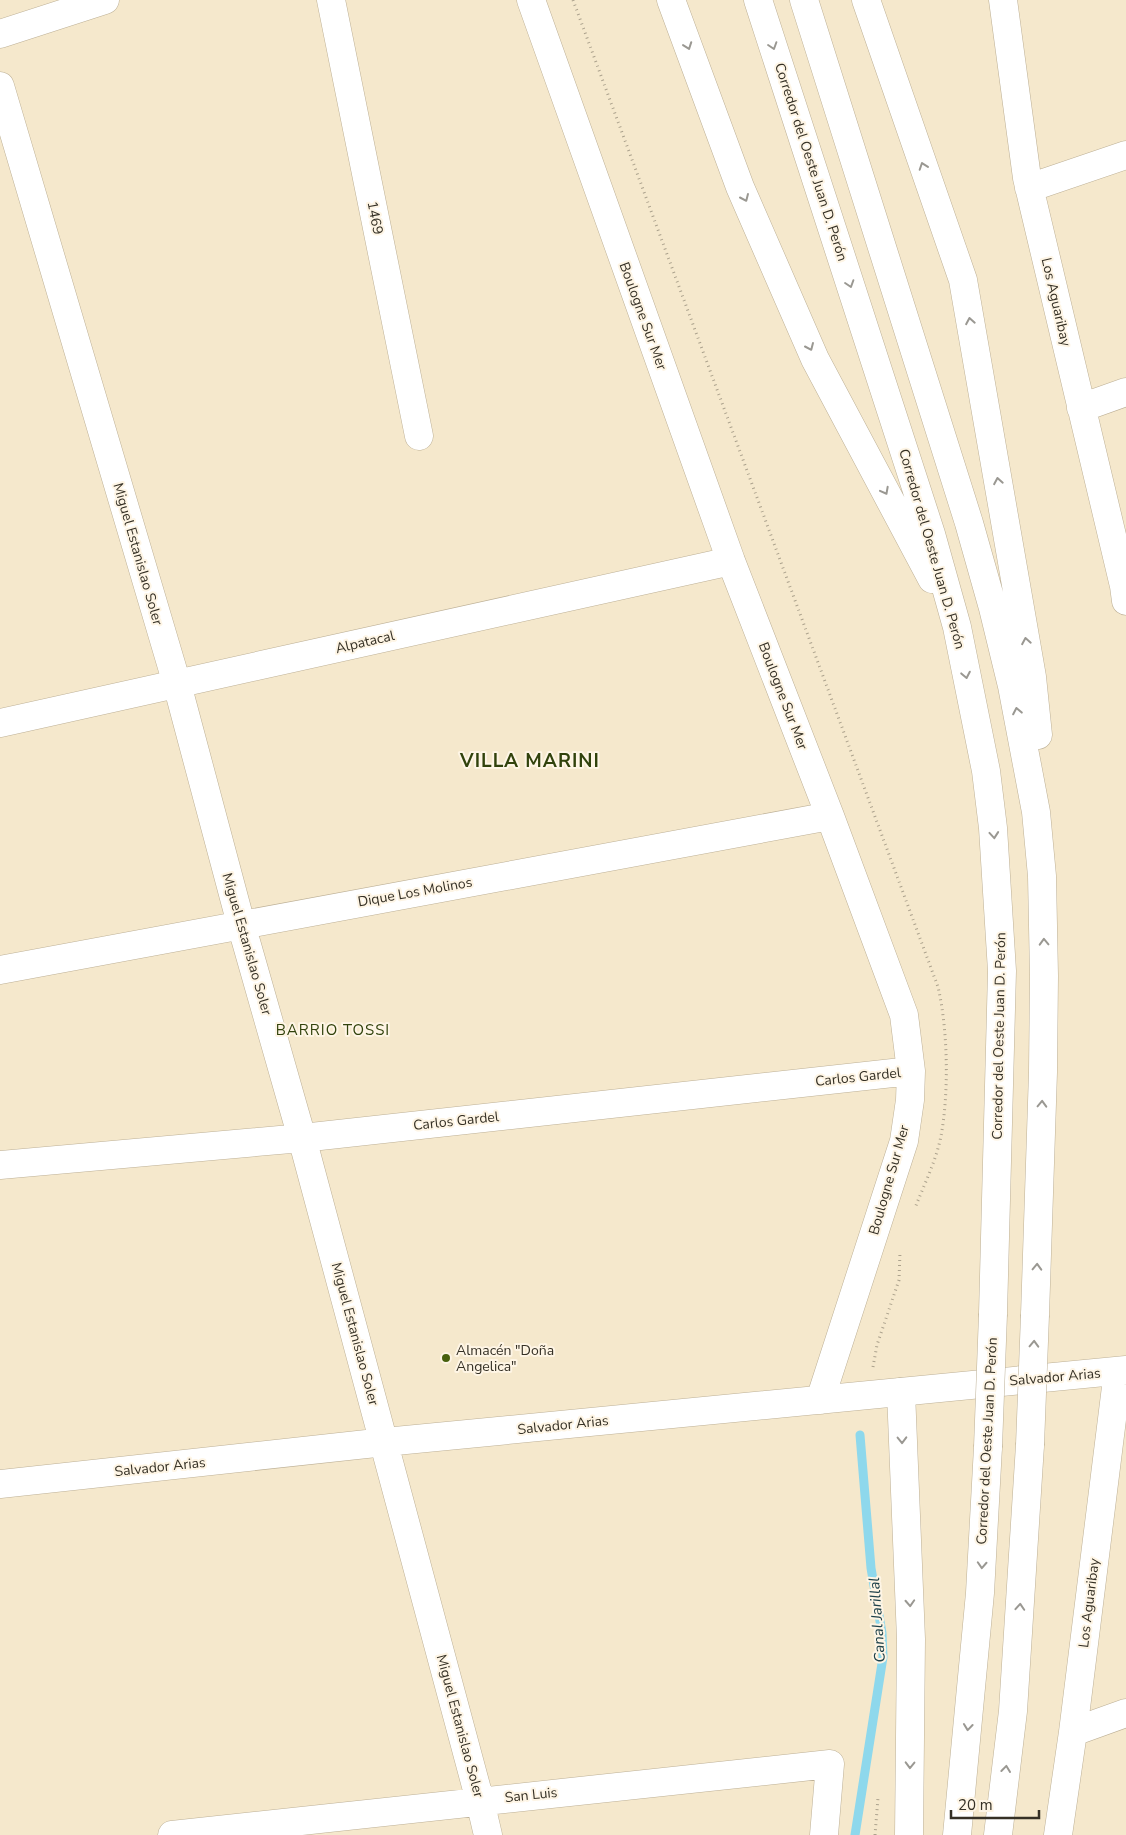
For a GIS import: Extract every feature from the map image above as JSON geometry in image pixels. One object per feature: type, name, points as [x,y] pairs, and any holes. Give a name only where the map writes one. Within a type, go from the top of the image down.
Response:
[{"type":"main road","points":[[0,34],[72,5],[105,0]]},
{"type":"main road","name":"1469","points":[[331,0],[419,436]]},
{"type":"main road","name":"Boulogne Sur Mer","points":[[531,0],[731,561],[830,816],[904,1015],[911,1071],[910,1100],[904,1141],[820,1400]]},
{"type":"main road","points":[[670,0],[740,188],[815,359],[957,627]]},
{"type":"main road","name":"Corredor del Oeste Juan D. Perón","points":[[758,0],[931,534],[957,627],[990,798],[1000,917],[1002,1000],[993,1314],[980,1593],[957,1835]]},
{"type":"main road","points":[[804,0],[972,532],[1012,686],[1036,812],[1042,876],[1044,976],[1043,1072],[1035,1315],[1030,1445],[1013,1711],[998,1835]]},
{"type":"main road","points":[[866,0],[963,280],[1032,677],[1039,743],[1036,812]]},
{"type":"main road","name":"Los Aguaribay","points":[[1003,0],[1029,188],[1126,601]]},
{"type":"main road","name":"Miguel Estanislao Soler","points":[[0,86],[177,684],[241,924],[385,1442],[488,1835]]},
{"type":"main road","points":[[1029,188],[1126,155]]},
{"type":"main road","points":[[1081,408],[1126,392]]},
{"type":"main road","name":"Alpatacal","points":[[0,723],[731,561]]},
{"type":"main road","name":"Dique Los Molinos","points":[[0,970],[830,816]]},
{"type":"main road","name":"Carlos Gardel","points":[[0,1165],[302,1138],[911,1071]]},
{"type":"main road","name":"Los Aguaribay","points":[[1058,1835],[1122,1371]]},
{"type":"main road","name":"Salvador Arias","points":[[0,1484],[385,1442],[1122,1371]]},
{"type":"main road","points":[[901,1392],[911,1639],[909,1835]]},
{"type":"main road","points":[[1073,1732],[1126,1713]]},
{"type":"main road","name":"San Luis","points":[[172,1835],[830,1764],[824,1835]]},
{"type":"path","points":[[574,0],[938,987],[946,1036],[943,1119],[936,1155],[915,1209]]},
{"type":"path","points":[[870,1395],[877,1344],[899,1280],[901,1245]]},
{"type":"path","points":[[874,1835],[879,1797]]},
{"type":"waterway","name":"Canal Jarillal","points":[[855,1835],[883,1657],[882,1633],[871,1568],[860,1435]]},
{"type":"place","name":"Almacén \"Doña Angelica\"","points":[[446,1358]]},
{"type":"district","name":"VILLA MARINI","points":[[530,761]]},
{"type":"district","name":"BARRIO TOSSI","points":[[333,1030]]}]
